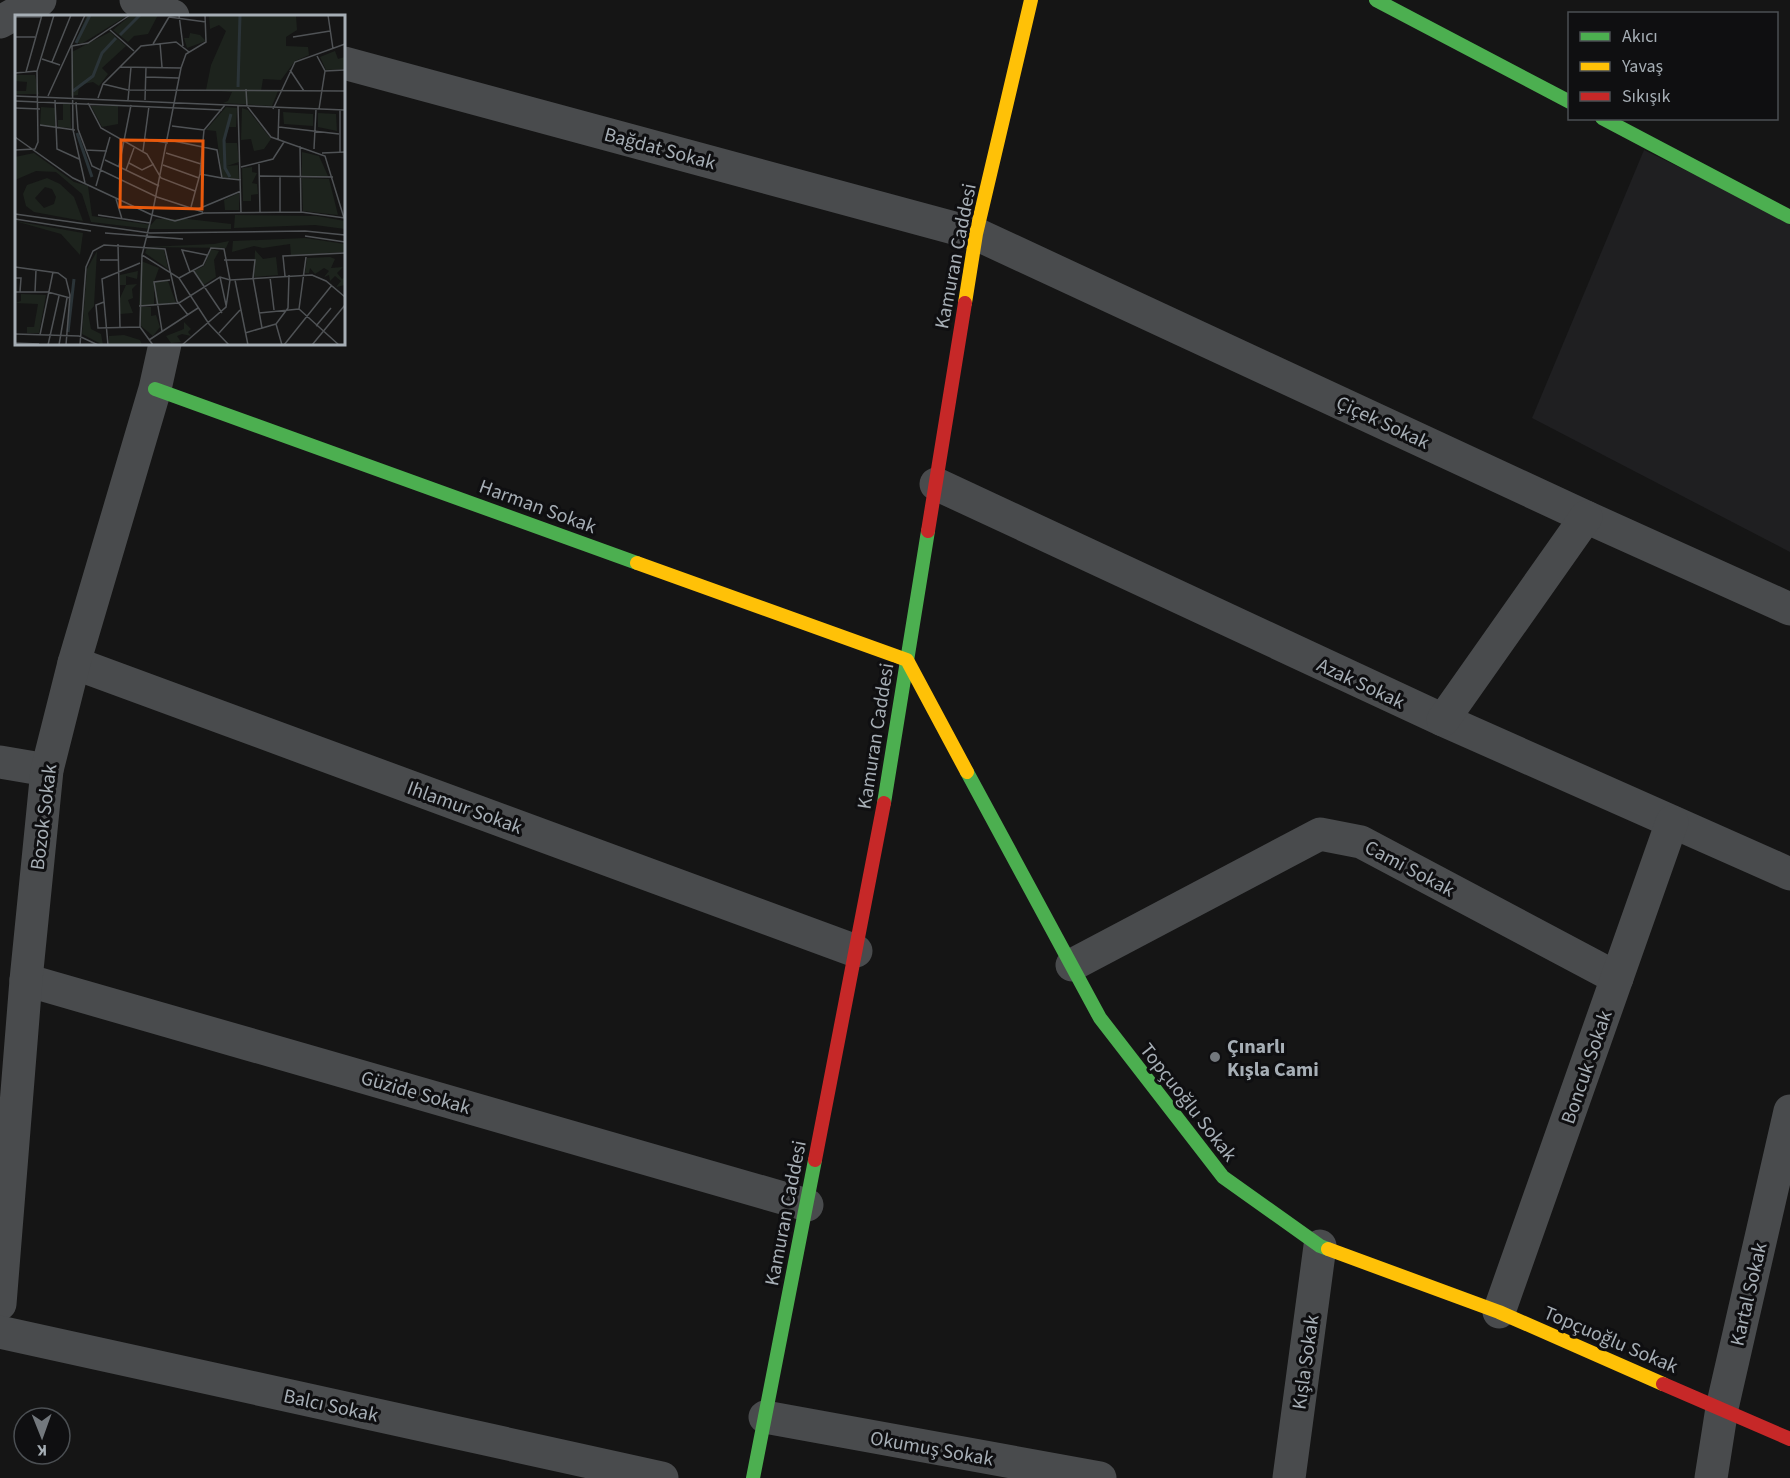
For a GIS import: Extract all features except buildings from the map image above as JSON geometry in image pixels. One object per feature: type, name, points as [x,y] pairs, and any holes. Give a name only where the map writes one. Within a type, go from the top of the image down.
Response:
[{"type":"street","points":[[0,22],[40,0]]},
{"type":"street","points":[[136,0],[171,15]]},
{"type":"street","name":"Kamuran Caddesi","points":[[753,1478],[881,824],[976,234],[1031,0]]},
{"type":"street","points":[[1376,0],[1568,101]]},
{"type":"street","name":"Bağdat Sokak","points":[[345,63],[976,234]]},
{"type":"street","points":[[1606,120],[1790,217]]},
{"type":"street","name":"Çiçek Sokak","points":[[976,234],[1790,609]]},
{"type":"street","name":"Bozok Sokak","points":[[0,1304],[26,980],[47,770],[74,663],[155,389],[165,345]]},
{"type":"street","name":"Harman Sokak","points":[[155,389],[907,660]]},
{"type":"street","name":"Azak Sokak","points":[[936,484],[1443,720],[1790,874]]},
{"type":"street","points":[[1443,720],[1586,517]]},
{"type":"street","name":"Topçuoğlu Sokak","points":[[907,660],[1100,1018],[1223,1177],[1320,1245],[1499,1312],[1790,1438]]},
{"type":"street","name":"Ihlamur Sokak","points":[[74,663],[856,951]]},
{"type":"street","points":[[0,762],[47,770]]},
{"type":"street","name":"Boncuk Sokak","points":[[1499,1312],[1672,822]]},
{"type":"street","name":"Cami Sokak","points":[[1072,965],[1320,834],[1361,842],[1617,978]]},
{"type":"street","name":"Güzide Sokak","points":[[26,980],[807,1205]]},
{"type":"street","name":"Kartal Sokak","points":[[1711,1478],[1722,1408],[1790,1111]]},
{"type":"street","name":"Kışla Sokak","points":[[1289,1478],[1320,1245]]},
{"type":"street","name":"Balcı Sokak","points":[[0,1332],[662,1478]]},
{"type":"street","name":"Okumuş Sokak","points":[[765,1418],[1100,1478]]},
{"type":"shaded area","points":[[1644,150],[1790,221],[1790,552],[1532,418]]},
{"type":"traffic: fast","points":[[1376,0],[1568,101]]},
{"type":"traffic: fast","points":[[1606,120],[1790,217]]},
{"type":"traffic: fast","points":[[155,389],[637,563]]},
{"type":"traffic: fast","points":[[884,803],[928,531]]},
{"type":"traffic: fast","points":[[967,772],[1100,1018],[1223,1177],[1320,1246],[1328,1249]]},
{"type":"traffic: fast","points":[[753,1478],[815,1160]]},
{"type":"traffic: slow","points":[[965,303],[976,234],[1031,0]]},
{"type":"traffic: slow","points":[[637,563],[907,660],[967,772]]},
{"type":"traffic: slow","points":[[1328,1249],[1499,1312],[1663,1384]]},
{"type":"traffic: jam","points":[[928,531],[965,303]]},
{"type":"traffic: jam","points":[[815,1160],[884,803]]},
{"type":"traffic: jam","points":[[1663,1384],[1790,1439]]},
{"type":"place","name":"Çınarlı Kışla Cami","points":[[1215,1057]]}]
